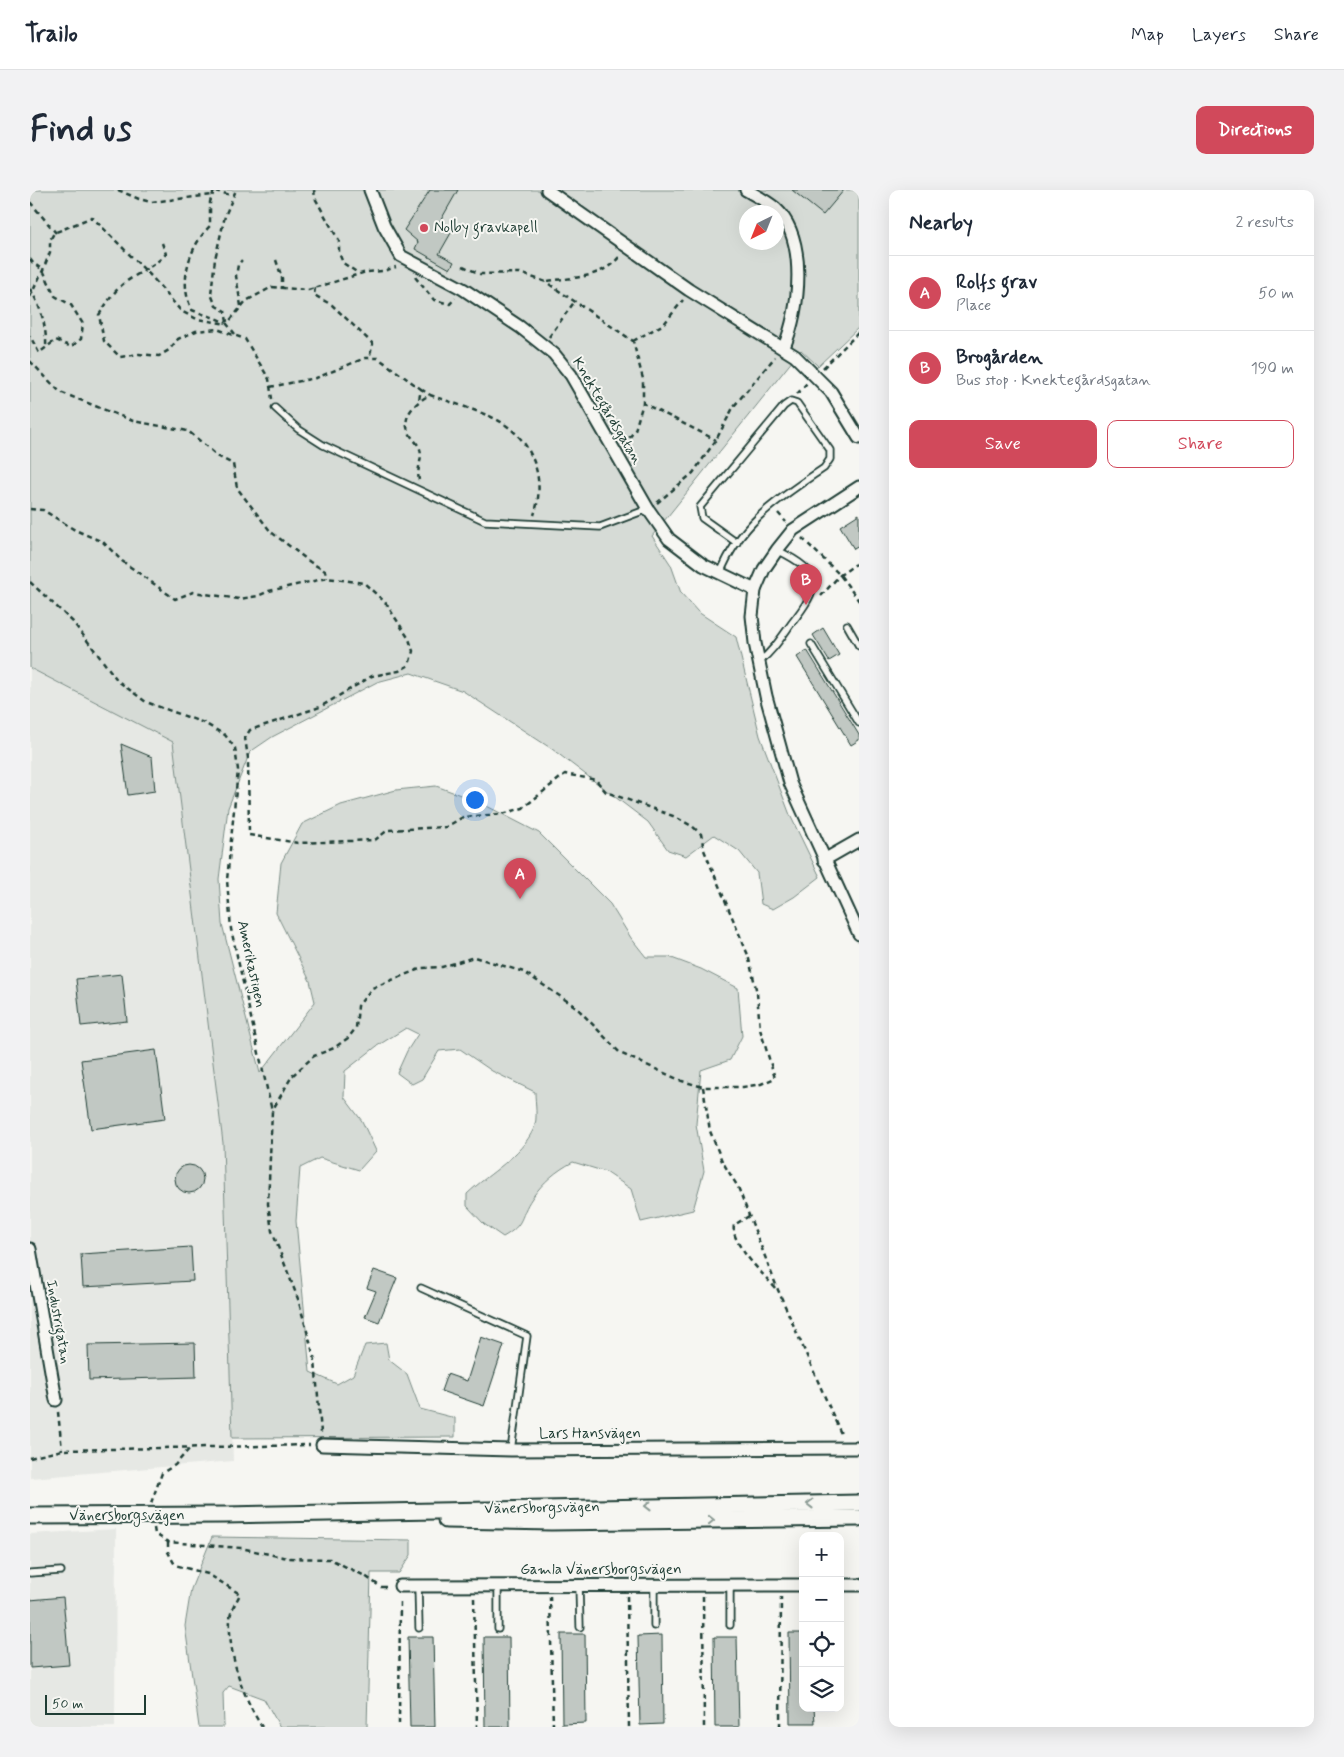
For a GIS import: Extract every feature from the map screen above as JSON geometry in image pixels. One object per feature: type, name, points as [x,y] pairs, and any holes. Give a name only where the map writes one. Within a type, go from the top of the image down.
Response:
[{"type":"main road","name":"Vänersborgsvägen","points":[[30,1516],[225,1515],[859,1503]]},
{"type":"main road","name":"Vänersborgsvägen","points":[[225,1515],[551,1522],[859,1518]]},
{"type":"street","name":"Knektegårdsgatan","points":[[370,190],[384,226],[400,256],[463,289],[544,344],[571,375],[648,509],[670,539],[684,552],[720,574],[755,590]]},
{"type":"street","points":[[547,190],[689,290],[784,347],[817,375],[859,438]]},
{"type":"street","points":[[746,190],[776,208],[792,232],[798,283],[792,328],[784,347]]},
{"type":"street","points":[[859,487],[793,530],[764,569],[755,590],[752,616],[759,662],[790,783],[859,934]]},
{"type":"street","points":[[824,860],[859,840]]},
{"type":"street","name":"Industrigatan","points":[[30,1249],[56,1400]]},
{"type":"street","name":"Lars Hansvägen","points":[[322,1444],[511,1450],[859,1448]]},
{"type":"street","name":"Gamla Vänersborgsvägen","points":[[400,1586],[474,1584],[799,1585]]},
{"type":"street","points":[[844,1585],[859,1585]]},
{"type":"lane","points":[[720,574],[737,543],[757,516],[770,504],[824,468],[830,459],[830,450],[797,403],[793,402],[784,406],[700,507],[702,518],[737,543]]},
{"type":"lane","points":[[275,408],[298,429],[323,445],[402,484],[422,490],[485,521],[600,527],[648,509]]},
{"type":"lane","points":[[759,662],[767,656],[812,596],[811,577],[805,567],[797,559],[777,550]]},
{"type":"lane","points":[[847,626],[859,646]]},
{"type":"lane","points":[[812,644],[859,723]]},
{"type":"lane","points":[[421,1288],[527,1336],[511,1450]]},
{"type":"lane","points":[[30,1573],[61,1571]]},
{"type":"lane","points":[[498,1584],[498,1629]]},
{"type":"lane","points":[[579,1585],[580,1626]]},
{"type":"lane","points":[[654,1585],[654,1626]]},
{"type":"lane","points":[[730,1585],[730,1626]]},
{"type":"lane","points":[[418,1586],[419,1628]]},
{"type":"path","points":[[118,190],[151,202],[214,192],[232,196]]},
{"type":"path","points":[[236,190],[224,216],[211,294],[216,306],[225,311],[228,324],[236,336]]},
{"type":"path","points":[[314,190],[315,198],[339,241],[342,263],[359,274]]},
{"type":"path","points":[[214,192],[210,202],[210,226],[195,242],[185,288],[192,310],[203,315],[214,316],[228,324]]},
{"type":"path","points":[[30,202],[56,232]]},
{"type":"path","points":[[30,297],[31,291],[43,270],[50,252],[50,240],[56,232],[92,216],[145,270],[181,311],[197,320],[228,324]]},
{"type":"path","points":[[162,243],[166,254],[125,282],[109,299],[99,315],[104,340],[120,357],[139,354],[159,356],[169,350],[178,339],[196,331],[217,329],[244,339],[254,351],[269,379],[275,408]]},
{"type":"path","points":[[546,282],[583,278],[603,272],[618,259],[628,246]]},
{"type":"path","points":[[30,258],[33,264],[43,270],[55,296],[71,305],[83,324],[81,339],[70,347],[56,340],[39,352],[30,336]]},
{"type":"path","points":[[241,306],[236,276],[238,265],[242,260]]},
{"type":"path","points":[[276,260],[282,278],[282,288]]},
{"type":"path","points":[[228,324],[241,306],[262,291],[272,287],[315,288],[359,274],[384,271],[411,263],[416,281],[434,300],[450,304],[463,289]]},
{"type":"path","points":[[463,266],[480,274],[520,273],[546,282],[633,341],[643,379],[644,403],[635,430],[626,444],[614,450]]},
{"type":"path","points":[[315,288],[314,295],[332,305],[373,344],[369,358]]},
{"type":"path","points":[[633,341],[664,324],[689,290]]},
{"type":"path","points":[[31,291],[47,332],[46,348]]},
{"type":"path","points":[[544,344],[575,301]]},
{"type":"path","points":[[817,375],[859,332]]},
{"type":"path","points":[[648,509],[669,495],[693,473],[716,440],[734,406],[784,347]]},
{"type":"path","points":[[270,387],[316,378],[369,358],[378,358],[430,395],[490,416],[513,431],[528,447],[536,464],[539,484],[538,503],[532,524]]},
{"type":"path","points":[[30,362],[60,392],[133,421],[188,431],[219,457],[233,464],[237,488],[271,532],[325,571],[327,578]]},
{"type":"path","points":[[421,389],[418,400],[407,417],[407,430],[420,449],[420,461],[417,472],[422,490]]},
{"type":"path","points":[[418,400],[430,395]]},
{"type":"path","points":[[644,403],[716,440]]},
{"type":"path","points":[[770,504],[793,530],[840,575],[859,601]]},
{"type":"path","points":[[30,509],[43,510],[75,530],[103,542],[122,561],[175,599],[193,592],[239,599],[327,578],[364,583],[385,602],[410,639],[413,651],[410,665],[399,671],[372,676],[320,706],[250,730],[245,738],[248,758],[249,835],[298,843],[375,840],[388,830],[446,827],[463,817],[502,814],[523,808],[565,774],[596,780],[606,792],[673,816],[692,826],[700,834],[704,850],[748,955],[757,993],[760,1028],[775,1078],[760,1084],[743,1087],[703,1087],[682,1081],[620,1053],[576,1007],[524,972],[474,957],[442,967],[422,968],[372,988],[358,1006],[356,1028],[348,1038],[334,1048],[314,1056],[292,1076],[272,1111]]},
{"type":"path","points":[[816,602],[840,575],[859,562]]},
{"type":"path","name":"Amerikastigen","points":[[30,582],[73,622],[118,681],[146,702],[204,723],[225,734],[235,748],[238,770],[227,880],[231,929],[272,1111],[268,1204],[272,1231],[298,1299],[315,1360],[322,1444]]},
{"type":"path","points":[[703,1087],[710,1131],[722,1161],[738,1187],[778,1290],[846,1447]]},
{"type":"path","points":[[749,1216],[734,1225],[733,1236],[739,1246],[778,1290]]},
{"type":"path","points":[[56,1400],[62,1450]]},
{"type":"path","points":[[30,1458],[62,1450],[322,1444]]},
{"type":"path","points":[[191,1447],[175,1465],[162,1473],[151,1503],[155,1534],[168,1542],[241,1548],[287,1558],[330,1559],[366,1576],[382,1587],[400,1586],[399,1724]]},
{"type":"path","points":[[168,1542],[168,1552],[175,1565],[208,1574],[240,1594],[230,1618],[234,1655],[241,1686],[262,1727]]},
{"type":"path","points":[[474,1584],[477,1727]]},
{"type":"path","points":[[550,1584],[553,1727]]},
{"type":"path","points":[[627,1585],[629,1727]]},
{"type":"path","points":[[703,1585],[704,1727]]},
{"type":"path","points":[[780,1727],[782,1585]]},
{"type":"shaded area","points":[[30,190],[859,190],[859,327],[818,366],[801,350],[652,536],[671,565],[681,593],[698,612],[736,637],[760,736],[790,815],[820,877],[794,897],[773,909],[761,904],[757,873],[739,851],[714,835],[686,856],[668,850],[648,822],[552,749],[463,691],[411,673],[377,682],[272,737],[250,752],[228,808],[219,879],[222,924],[260,1073],[315,1002],[310,981],[276,913],[281,863],[302,824],[341,805],[396,790],[436,786],[477,801],[539,833],[610,904],[631,938],[646,957],[669,957],[701,969],[738,988],[742,1036],[730,1060],[701,1070],[696,1124],[704,1171],[693,1210],[641,1222],[631,1189],[606,1172],[573,1162],[555,1173],[545,1182],[532,1198],[519,1224],[503,1237],[484,1224],[467,1206],[467,1194],[513,1156],[528,1138],[536,1120],[535,1092],[492,1071],[460,1049],[439,1051],[422,1079],[412,1084],[397,1073],[407,1051],[418,1034],[406,1028],[377,1046],[345,1071],[344,1097],[362,1121],[376,1151],[359,1170],[320,1158],[300,1168],[296,1221],[310,1372],[337,1384],[353,1375],[365,1345],[386,1343],[389,1360],[407,1374],[420,1409],[455,1418],[455,1437],[232,1438],[223,1143],[173,742],[30,668]]},
{"type":"shaded area","points":[[30,668],[173,741],[223,1143],[233,1461],[30,1478]]},
{"type":"shaded area","points":[[116,1529],[115,1727],[30,1727],[30,1534]]},
{"type":"shaded area","points":[[212,1537],[411,1540],[411,1555],[399,1573],[371,1573],[367,1727],[280,1727],[264,1699],[229,1686],[223,1693],[224,1727],[199,1727],[185,1626],[191,1589]]},
{"type":"building","name":"Nolby gravkapell","points":[[430,190],[458,190],[438,225],[451,233],[439,254],[454,262],[450,269],[415,249],[418,242],[404,230]]},
{"type":"building","points":[[792,190],[844,190],[823,215]]},
{"type":"building","points":[[859,514],[859,546],[854,549],[840,526]]},
{"type":"building","points":[[823,628],[839,655],[829,661],[813,635]]},
{"type":"building","points":[[807,650],[859,735],[859,740],[851,745],[797,657]]},
{"type":"building","points":[[121,744],[152,757],[155,791],[128,795]]},
{"type":"building","points":[[122,974],[127,1021],[81,1026],[76,979]]},
{"type":"building","points":[[156,1050],[165,1119],[91,1129],[81,1060]]},
{"type":"building","points":[[189,1165],[199,1169],[203,1179],[199,1189],[189,1193],[179,1189],[175,1179],[179,1169]]},
{"type":"building","points":[[191,1247],[193,1281],[83,1287],[81,1254]]},
{"type":"building","points":[[374,1270],[397,1278],[379,1322],[365,1317],[376,1291],[367,1288]]},
{"type":"building","points":[[481,1337],[504,1345],[484,1406],[441,1391],[447,1374],[467,1381]]},
{"type":"building","points":[[195,1343],[196,1377],[89,1380],[88,1345]]},
{"type":"building","points":[[63,1597],[69,1665],[30,1668],[30,1600]]},
{"type":"building","points":[[789,1633],[799,1633],[799,1712],[814,1712],[815,1723],[790,1723]]},
{"type":"building","points":[[561,1634],[585,1634],[586,1723],[562,1724]]},
{"type":"building","points":[[662,1635],[663,1724],[640,1725],[638,1636]]},
{"type":"building","points":[[408,1637],[433,1637],[435,1727],[410,1727]]},
{"type":"building","points":[[484,1637],[509,1637],[510,1727],[485,1727]]},
{"type":"building","points":[[714,1637],[737,1637],[739,1727],[715,1727]]},
{"type":"place","name":"Nolby gravkapell","points":[[424,228]]},
{"type":"place","name":"Brogården","points":[[806,605]]},
{"type":"place","name":"Rolfs grav","points":[[520,899]]}]
